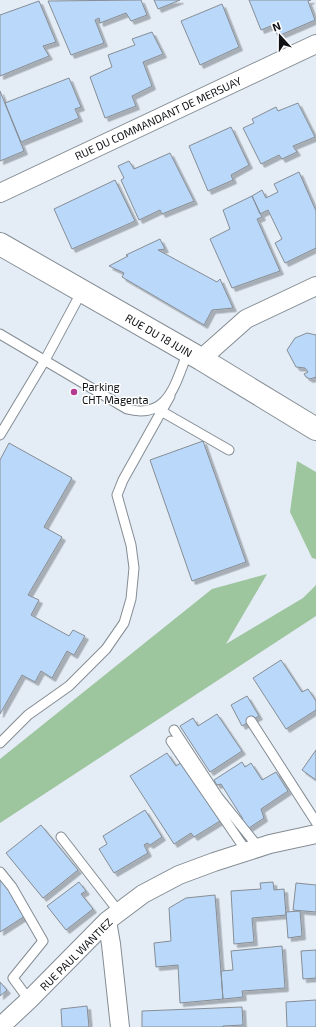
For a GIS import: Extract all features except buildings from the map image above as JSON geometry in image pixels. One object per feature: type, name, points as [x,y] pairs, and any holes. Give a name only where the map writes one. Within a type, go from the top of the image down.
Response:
[{"type":"main road","name":"RUE DU 18 JUIN","points":[[0,244],[194,356],[316,429]]},
{"type":"street","name":"RUE DU COMMANDANT DE MERSUAY","points":[[0,193],[316,44]]},
{"type":"street","points":[[194,356],[246,319],[316,286]]},
{"type":"street","name":"RUE PAUL WANTIEZ","points":[[0,1027],[113,916],[144,894],[179,875],[253,850],[316,834]]},
{"type":"street","points":[[113,916],[111,944],[120,1027]]},
{"type":"lane","points":[[0,435],[45,360],[82,291]]},
{"type":"lane","points":[[0,334],[127,409],[138,412],[156,408],[163,404],[170,396]]},
{"type":"lane","points":[[0,743],[28,715],[69,686],[106,649],[124,622],[131,599],[134,568],[131,545],[117,495],[122,480],[161,410],[194,356]]},
{"type":"lane","points":[[161,410],[229,450]]},
{"type":"lane","points":[[251,721],[316,822]]},
{"type":"lane","points":[[174,730],[253,850]]},
{"type":"lane","points":[[170,741],[253,850]]},
{"type":"lane","points":[[61,837],[113,916]]},
{"type":"lane","points":[[0,872],[12,888],[43,941],[13,978],[29,1000]]},
{"type":"green space","points":[[297,461],[316,472],[316,559],[312,558],[290,512]]},
{"type":"green space","points":[[267,574],[226,644],[303,598],[316,585],[316,616],[0,823],[0,759],[212,589]]},
{"type":"place","name":"Parking CHT Magenta","points":[[74,392]]}]
